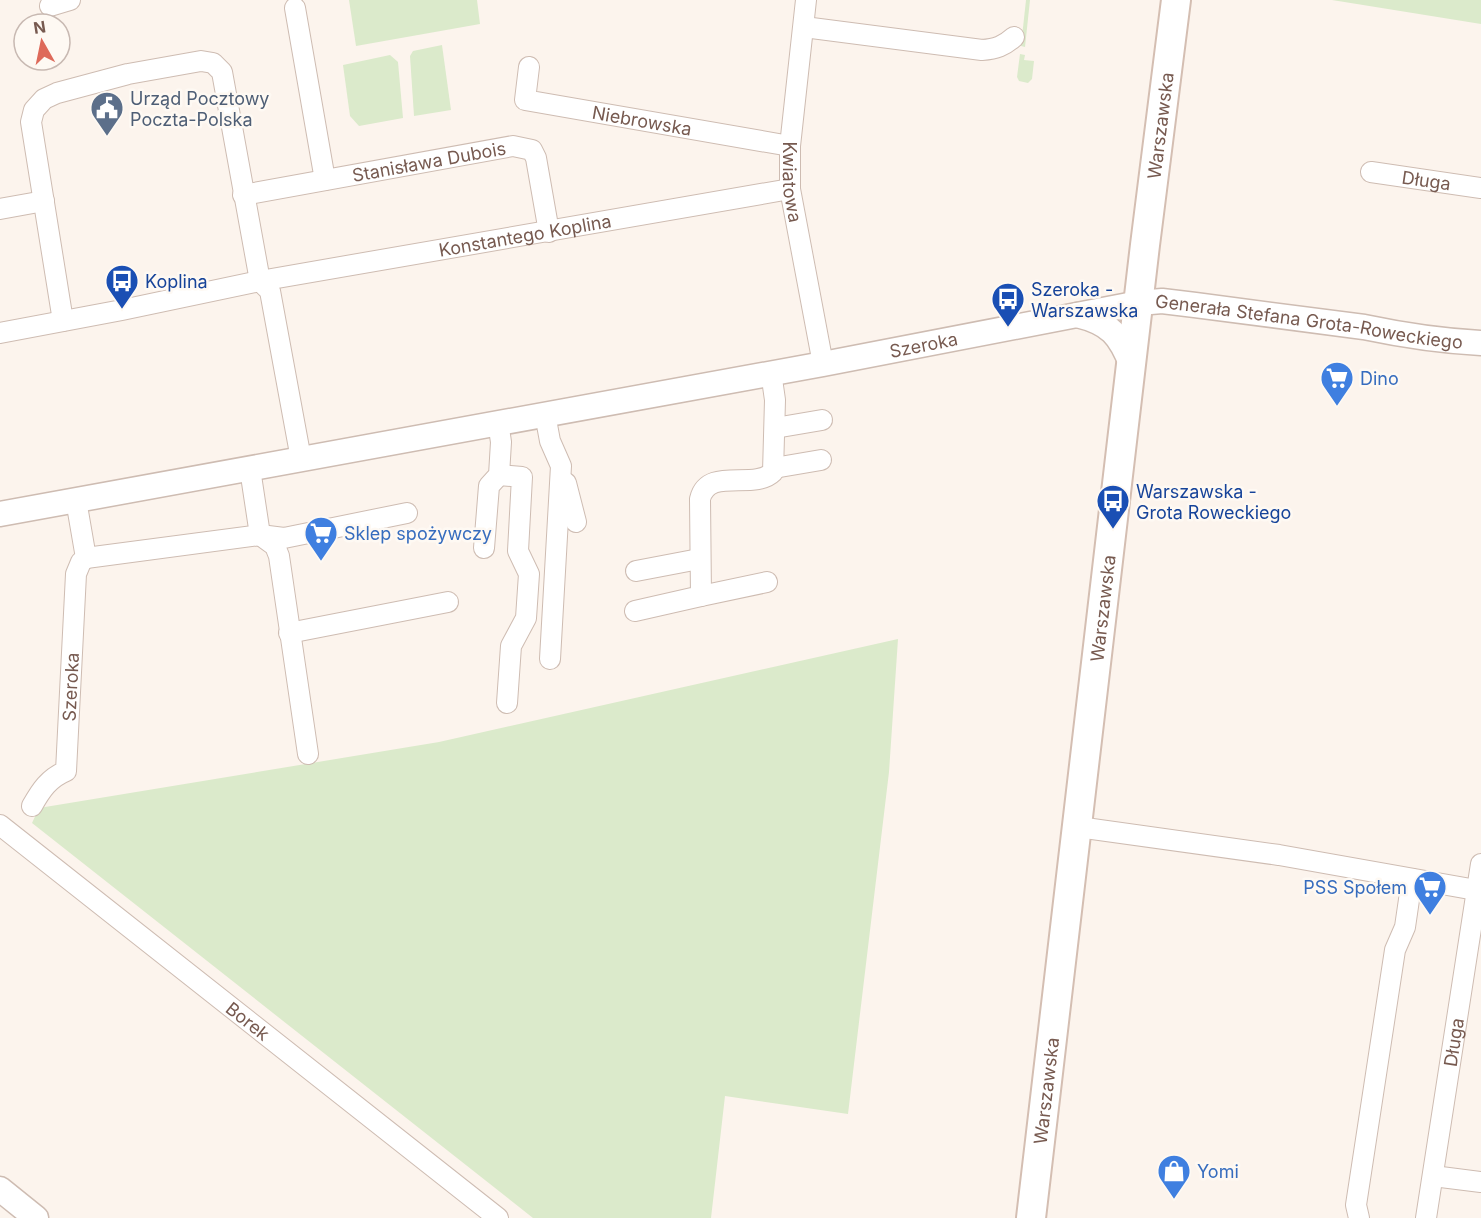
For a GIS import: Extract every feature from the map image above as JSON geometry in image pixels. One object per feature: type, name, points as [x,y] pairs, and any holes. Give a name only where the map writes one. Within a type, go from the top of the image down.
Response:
[{"type":"main road","name":"Warszawska","points":[[1031,1218],[1176,0]]},
{"type":"street","points":[[50,6],[70,0]]},
{"type":"street","name":"Kwiatowa","points":[[806,0],[790,146],[790,189],[822,364]]},
{"type":"street","points":[[295,9],[325,180]]},
{"type":"street","points":[[804,27],[982,50],[1005,45],[1014,37]]},
{"type":"street","points":[[63,321],[31,122],[33,110],[44,99],[57,93],[128,75],[201,61],[213,63],[222,72],[260,280],[270,291],[302,459]]},
{"type":"street","name":"Niebrowska","points":[[529,67],[525,100],[790,146]]},
{"type":"street","name":"Stanisława Dubois","points":[[243,195],[513,146],[522,147],[532,150],[536,158],[549,232]]},
{"type":"street","name":"Długa","points":[[1371,172],[1481,188]]},
{"type":"street","name":"Konstantego Koplina","points":[[0,333],[260,280],[790,189]]},
{"type":"street","points":[[0,209],[44,201]]},
{"type":"street","name":"Generała Stefana Grota-Roweckiego","points":[[1139,303],[1162,301],[1364,327],[1434,339],[1481,343]]},
{"type":"street","name":"Szeroka","points":[[0,514],[822,364],[1139,303]]},
{"type":"street","points":[[1077,315],[1103,324],[1114,332],[1123,343],[1132,366]]},
{"type":"street","points":[[701,596],[699,559],[702,491],[708,484],[768,477],[773,472],[775,428],[771,372]]},
{"type":"street","points":[[544,414],[550,441],[561,466],[576,522]]},
{"type":"street","points":[[775,428],[822,420]]},
{"type":"street","points":[[484,548],[489,486],[499,476],[501,442],[498,422]]},
{"type":"street","points":[[774,468],[821,460]]},
{"type":"street","points":[[550,659],[561,466]]},
{"type":"street","points":[[250,469],[260,535],[274,546],[279,556],[308,754]]},
{"type":"street","points":[[499,476],[522,477],[518,551],[529,574],[526,618],[511,646],[507,703]]},
{"type":"street","points":[[76,500],[86,558],[260,535],[284,538],[406,513]]},
{"type":"street","name":"Szeroka","points":[[32,806],[44,786],[66,771],[76,574],[81,562],[86,558]]},
{"type":"street","points":[[636,571],[699,559]]},
{"type":"street","points":[[635,610],[767,582]]},
{"type":"street","points":[[289,633],[448,603]]},
{"type":"street","name":"Borek","points":[[0,825],[498,1218]]},
{"type":"street","points":[[1077,827],[1279,855],[1478,891]]},
{"type":"street","name":"Długa","points":[[1426,1218],[1481,864]]},
{"type":"street","points":[[1359,1218],[1356,1205],[1395,950],[1405,927],[1412,879]]},
{"type":"street","points":[[1433,1176],[1481,1182]]},
{"type":"street","points":[[0,1189],[36,1218]]},
{"type":"green space","points":[[349,0],[477,0],[480,24],[356,46]]},
{"type":"green space","points":[[1026,0],[1030,0],[1025,47],[1021,46]]},
{"type":"green space","points":[[1332,0],[1481,0],[1481,24]]},
{"type":"green space","points":[[442,45],[451,110],[414,116],[410,56],[413,51]]},
{"type":"green space","points":[[1020,54],[1025,55],[1024,60],[1034,61],[1032,79],[1028,83],[1019,81],[1017,77]]},
{"type":"green space","points":[[390,55],[398,62],[403,118],[359,126],[350,116],[343,65]]},
{"type":"green space","points":[[898,639],[889,772],[848,1114],[725,1096],[711,1218],[533,1218],[32,823],[39,808],[439,742]]},
{"type":"place","name":"Urząd Pocztowy Poczta-Polska","points":[[107,137]]},
{"type":"place","name":"Koplina","points":[[122,310]]},
{"type":"place","name":"Szeroka - Warszawska","points":[[1008,328]]},
{"type":"place","name":"Dino","points":[[1337,407]]},
{"type":"place","name":"Warszawska - Grota Roweckiego","points":[[1113,530]]},
{"type":"place","name":"Sklep spożywczy","points":[[321,562]]},
{"type":"place","name":"PSS Społem","points":[[1430,916]]},
{"type":"place","name":"Yomi","points":[[1174,1200]]}]
